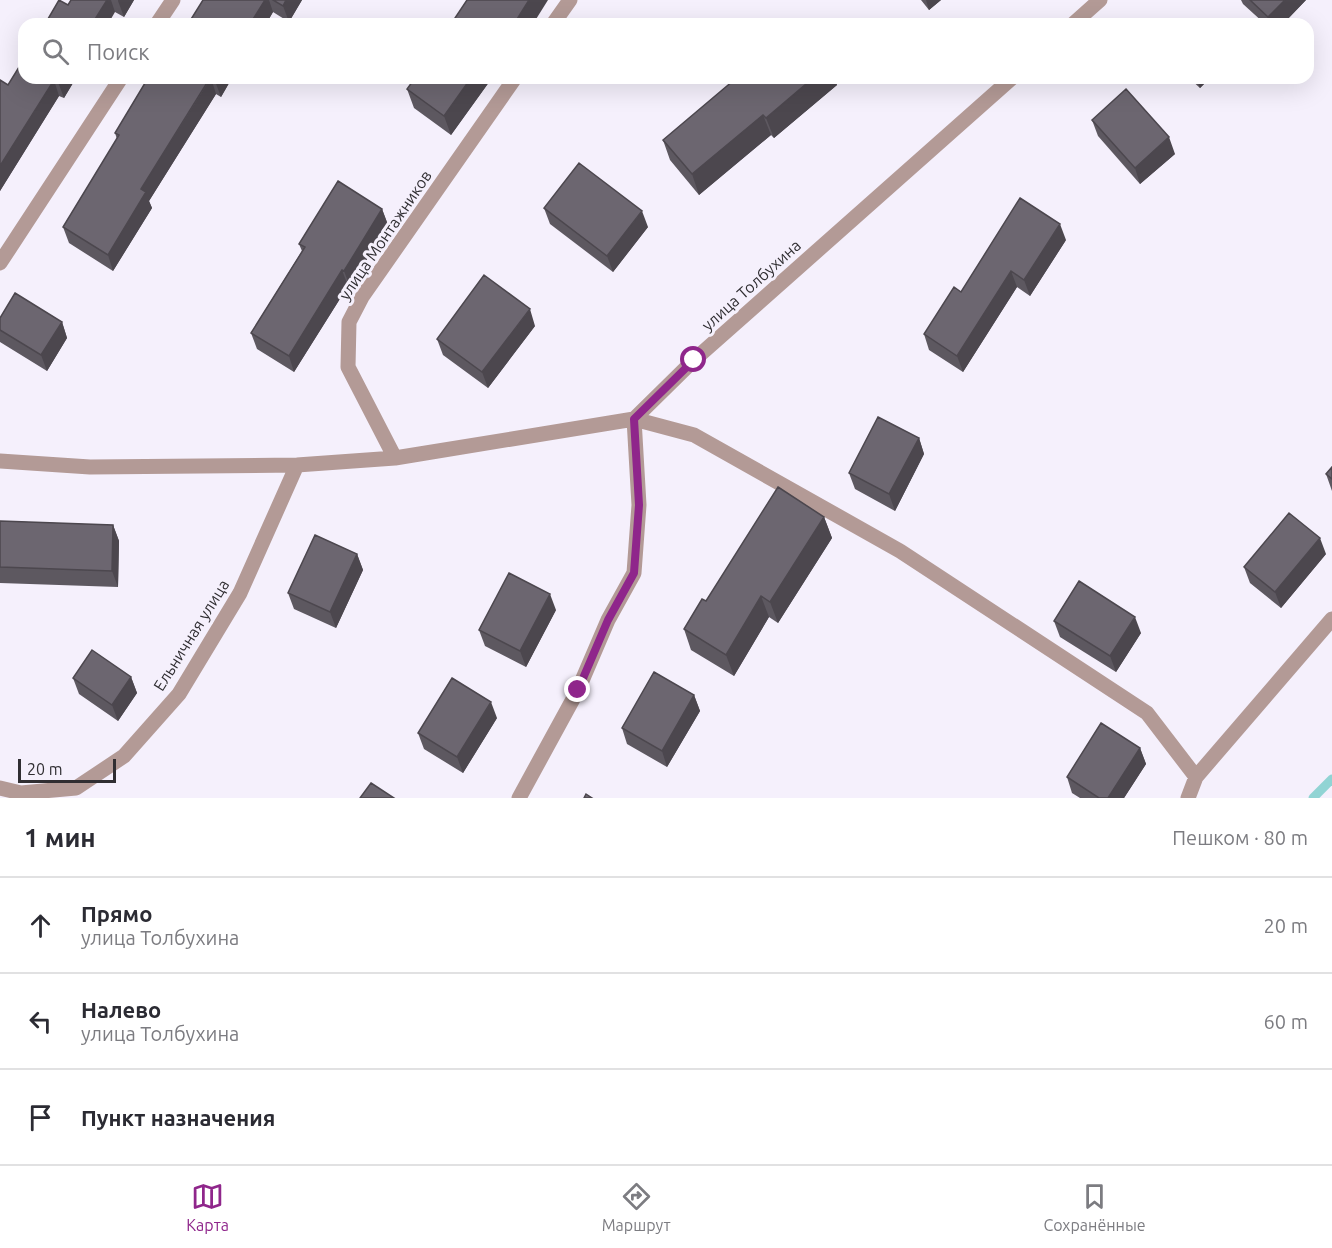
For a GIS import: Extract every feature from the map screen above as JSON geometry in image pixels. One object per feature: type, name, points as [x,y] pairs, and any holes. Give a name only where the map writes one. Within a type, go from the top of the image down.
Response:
[{"type":"street","points":[[161,18],[173,0]]},
{"type":"street","points":[[557,18],[570,0]]},
{"type":"street","points":[[1080,18],[1100,0]]},
{"type":"street","points":[[0,262],[117,84]]},
{"type":"street","name":"улица Монтажников","points":[[395,458],[348,367],[349,322],[362,297],[511,84]]},
{"type":"street","name":"улица Толбухина","points":[[634,419],[694,360],[1005,84]]},
{"type":"street","points":[[519,798],[578,690],[608,620],[634,573],[639,505],[634,419]]},
{"type":"street","points":[[0,461],[90,467],[297,465],[395,458],[634,419],[694,435],[900,551],[1147,713],[1196,777]]},
{"type":"street","name":"Ельничная улица","points":[[0,788],[21,793],[76,788],[124,756],[179,694],[240,593],[297,465]]},
{"type":"street","points":[[1188,798],[1196,777],[1332,619]]},
{"type":"building","points":[[59,0],[68,5],[71,0],[107,0],[96,18],[48,18]]},
{"type":"building","points":[[203,0],[265,0],[254,18],[192,18]]},
{"type":"building","points":[[273,0],[286,0],[283,6]]},
{"type":"building","points":[[467,0],[529,0],[518,18],[455,18]]},
{"type":"building","points":[[1250,0],[1285,0],[1268,17]]},
{"type":"building","points":[[18,69],[18,84],[51,84],[0,166],[0,80],[8,85]]},
{"type":"building","points":[[144,84],[206,84],[141,189],[146,192],[108,255],[63,227],[119,135],[115,133]]},
{"type":"building","points":[[411,84],[467,84],[444,116],[407,89]]},
{"type":"building","points":[[729,84],[806,84],[766,118],[763,115],[692,174],[663,140]]},
{"type":"building","points":[[1126,89],[1169,137],[1135,168],[1092,120]]},
{"type":"building","points":[[579,163],[642,211],[607,256],[544,208]]},
{"type":"building","points":[[338,181],[382,209],[289,356],[251,333],[305,247],[299,244]]},
{"type":"building","points":[[1020,198],[1060,224],[1024,280],[1011,271],[957,356],[924,334],[954,287],[961,292]]},
{"type":"building","points":[[484,275],[530,309],[482,372],[437,339]]},
{"type":"building","points":[[15,293],[62,322],[41,355],[0,330],[0,318]]},
{"type":"building","points":[[878,417],[919,438],[889,494],[849,473]]},
{"type":"building","points":[[1332,467],[1332,479],[1326,474]]},
{"type":"building","points":[[778,487],[824,517],[770,602],[761,596],[726,655],[684,629],[702,599],[706,601]]},
{"type":"building","points":[[1289,513],[1320,538],[1275,592],[1244,567]]},
{"type":"building","points":[[0,521],[113,525],[112,571],[0,567]]},
{"type":"building","points":[[315,535],[357,554],[330,612],[288,593]]},
{"type":"building","points":[[509,573],[550,594],[520,651],[479,630]]},
{"type":"building","points":[[1079,581],[1135,617],[1110,656],[1054,621]]},
{"type":"building","points":[[92,650],[131,677],[112,705],[73,678]]},
{"type":"building","points":[[654,672],[694,695],[662,751],[622,728]]},
{"type":"building","points":[[452,678],[491,702],[457,757],[418,733]]},
{"type":"building","points":[[1101,723],[1140,748],[1108,798],[1099,798],[1067,777]]},
{"type":"building","points":[[371,783],[394,798],[360,798]]},
{"type":"waterway","points":[[1313,798],[1332,779]]},
{"type":"route","points":[[578,690],[608,620],[634,573],[639,505],[634,419],[694,360]]}]
